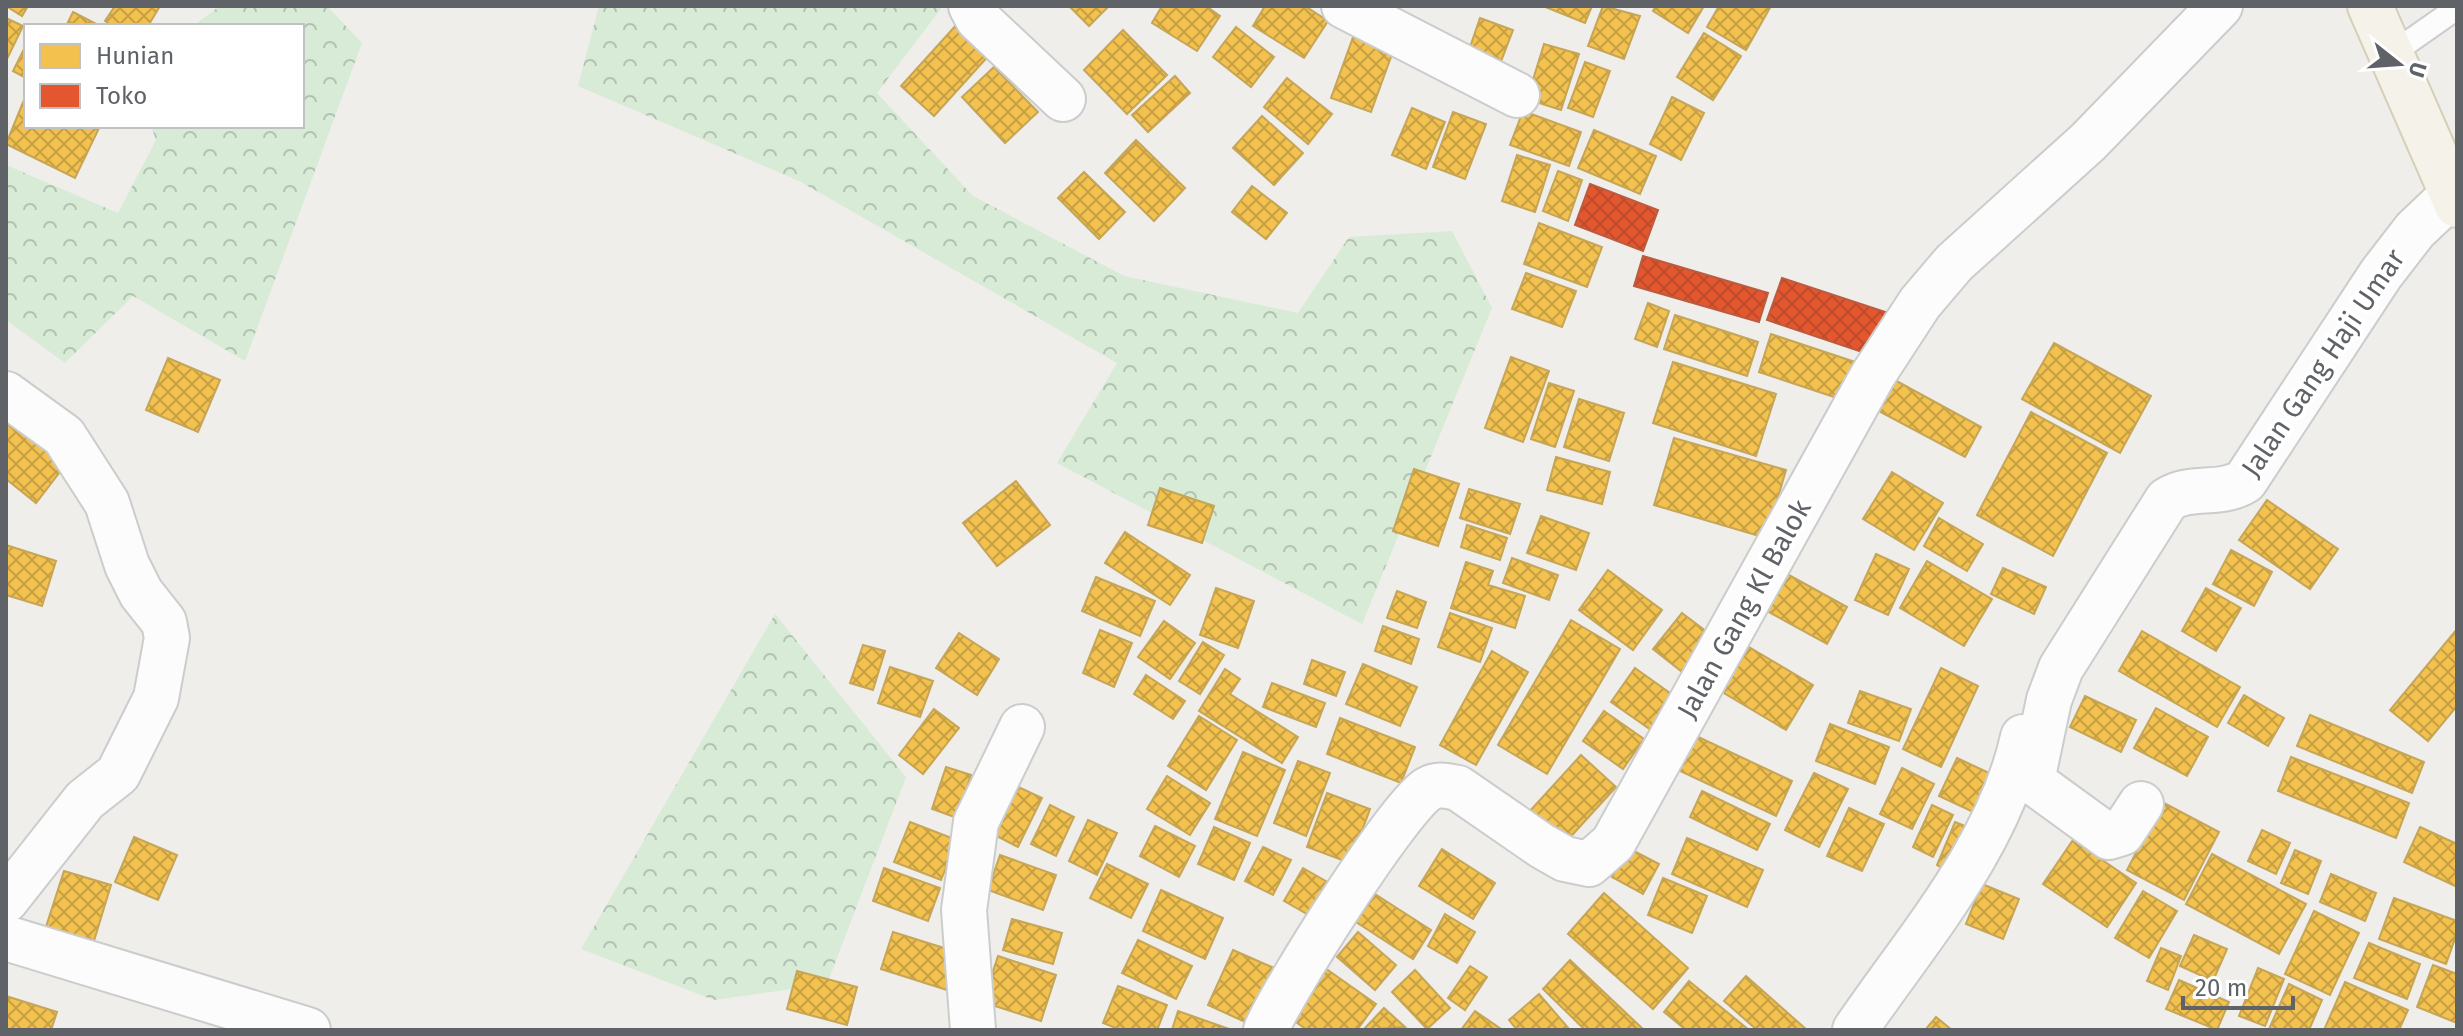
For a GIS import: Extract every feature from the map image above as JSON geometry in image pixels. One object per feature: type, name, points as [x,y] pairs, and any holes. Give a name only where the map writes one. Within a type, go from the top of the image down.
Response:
[{"type":"main road","points":[[2370,6],[2454,200]]},
{"type":"street","points":[[971,6],[978,19],[1063,99]]},
{"type":"street","points":[[1344,6],[1517,95]]},
{"type":"street","name":"Jalan Gang Kl Balok","points":[[1278,1025],[1384,840],[1427,789],[1438,784],[1458,788],[1565,859],[1589,864],[1613,843],[1873,375],[1920,303],[1954,263],[2088,142],[2220,6]]},
{"type":"street","name":"Jalan Gang Haji Umar","points":[[2094,611],[2167,500],[2180,491],[2231,490],[2245,481],[2381,274],[2415,230],[2454,200]]},
{"type":"street","points":[[6,394],[64,436],[107,503],[127,565],[141,593],[164,622],[167,638],[156,698],[118,774],[85,800],[6,900]]},
{"type":"street","points":[[2094,611],[2061,668],[2049,700],[2033,776],[2036,784],[2109,837],[2122,833],[2141,804]]},
{"type":"street","points":[[1855,1030],[1959,878],[1993,822],[2007,792],[2035,686],[2076,620],[2094,611]]},
{"type":"street","points":[[973,1030],[964,910],[976,822],[1022,727]]},
{"type":"street","points":[[6,938],[308,1030]]},
{"type":"lane","points":[[2390,55],[2457,8]]},
{"type":"lane","points":[[1991,855],[2036,784]]},
{"type":"green space","points":[[220,6],[327,6],[362,43],[245,361],[133,296],[65,363],[6,320],[6,165],[118,213],[156,140],[152,128],[304,128],[304,24],[196,24]]},
{"type":"green space","points":[[599,6],[943,6],[877,93],[973,196],[1124,276],[1298,313],[1349,237],[1452,231],[1492,308],[1362,624],[1057,463],[1117,363],[799,181],[578,86]]},
{"type":"green space","points":[[775,614],[906,777],[827,984],[714,1000],[581,949]]},
{"type":"building: Hunian","points":[[6,6],[28,6],[22,16]]},
{"type":"building: Hunian","points":[[115,6],[160,6],[149,24],[110,24],[105,21]]},
{"type":"building: Hunian","points":[[1069,6],[1109,6],[1089,26]]},
{"type":"building: Hunian","points":[[1162,6],[1206,6],[1220,16],[1197,51],[1152,23]]},
{"type":"building: Hunian","points":[[1265,6],[1305,6],[1328,21],[1304,58],[1253,26]]},
{"type":"building: Hunian","points":[[1543,6],[1592,6],[1585,23]]},
{"type":"building: Hunian","points":[[1603,6],[1640,16],[1624,59],[1588,46]]},
{"type":"building: Hunian","points":[[1656,6],[1704,6],[1688,33],[1653,11]]},
{"type":"building: Hunian","points":[[1719,6],[1771,6],[1746,50],[1707,27]]},
{"type":"building: Hunian","points":[[73,12],[96,24],[67,24]]},
{"type":"building: Hunian","points":[[968,12],[1001,42],[934,116],[901,86]]},
{"type":"building: Hunian","points":[[6,18],[23,26],[6,61]]},
{"type":"building: Hunian","points":[[1480,18],[1513,30],[1500,64],[1468,53]]},
{"type":"building: Hunian","points":[[1236,27],[1274,57],[1251,87],[1213,57]]},
{"type":"building: Hunian","points":[[1356,29],[1396,43],[1371,112],[1331,98]]},
{"type":"building: Hunian","points":[[1123,30],[1167,75],[1127,114],[1084,70]]},
{"type":"building: Hunian","points":[[1704,33],[1741,56],[1713,100],[1677,77]]},
{"type":"building: Hunian","points":[[1544,44],[1579,54],[1561,110],[1527,99]]},
{"type":"building: Hunian","points":[[24,49],[24,77],[13,71]]},
{"type":"building: Hunian","points":[[1585,62],[1610,71],[1593,117],[1568,108]]},
{"type":"building: Hunian","points":[[994,67],[1038,112],[1005,143],[962,97]]},
{"type":"building: Hunian","points":[[1175,76],[1190,93],[1148,132],[1132,115]]},
{"type":"building: Hunian","points":[[1287,78],[1332,114],[1308,144],[1264,107]]},
{"type":"building: Hunian","points":[[1672,97],[1704,113],[1681,160],[1650,144]]},
{"type":"building: Hunian","points":[[24,100],[24,128],[99,128],[75,178],[6,144]]},
{"type":"building: Hunian","points":[[1412,108],[1445,122],[1426,169],[1392,155]]},
{"type":"building: Hunian","points":[[1523,111],[1581,132],[1569,166],[1510,145]]},
{"type":"building: Hunian","points":[[1453,112],[1486,124],[1465,179],[1433,167]]},
{"type":"building: Hunian","points":[[1262,116],[1303,153],[1274,185],[1233,148]]},
{"type":"building: Hunian","points":[[1594,130],[1656,156],[1640,194],[1578,168]]},
{"type":"building: Hunian","points":[[1136,140],[1185,188],[1154,221],[1105,173]]},
{"type":"building: Hunian","points":[[1517,155],[1550,165],[1535,212],[1502,201]]},
{"type":"building: Hunian","points":[[1558,171],[1582,180],[1568,221],[1543,211]]},
{"type":"building: Hunian","points":[[1084,172],[1125,212],[1099,239],[1058,198]]},
{"type":"building: Hunian","points":[[1252,186],[1287,213],[1266,239],[1232,212]]},
{"type":"building: Hunian","points":[[1539,223],[1602,247],[1587,287],[1524,264]]},
{"type":"building: Hunian","points":[[1526,273],[1576,291],[1562,327],[1512,309]]},
{"type":"building: Hunian","points":[[1648,303],[1669,311],[1657,347],[1635,339]]},
{"type":"building: Hunian","points":[[1675,315],[1758,342],[1747,376],[1664,349]]},
{"type":"building: Hunian","points":[[1771,334],[1855,362],[1843,400],[1759,372]]},
{"type":"building: Hunian","points":[[2054,343],[2151,396],[2120,453],[2022,399]]},
{"type":"building: Hunian","points":[[1511,357],[1549,371],[1523,442],[1485,428]]},
{"type":"building: Hunian","points":[[168,358],[220,380],[198,432],[146,410]]},
{"type":"building: Hunian","points":[[1673,362],[1776,394],[1756,456],[1653,423]]},
{"type":"building: Hunian","points":[[1891,378],[1981,427],[1965,457],[1875,409]]},
{"type":"building: Hunian","points":[[1549,383],[1574,391],[1555,447],[1531,439]]},
{"type":"building: Hunian","points":[[1579,399],[1624,413],[1609,461],[1564,447]]},
{"type":"building: Hunian","points":[[2031,412],[2107,453],[2053,556],[1977,515]]},
{"type":"building: Hunian","points":[[6,417],[66,464],[36,503],[6,479]]},
{"type":"building: Hunian","points":[[1674,438],[1786,470],[1766,538],[1654,505]]},
{"type":"building: Hunian","points":[[1556,457],[1610,472],[1602,504],[1547,490]]},
{"type":"building: Hunian","points":[[1414,469],[1459,484],[1438,546],[1393,531]]},
{"type":"building: Hunian","points":[[1892,472],[1943,503],[1914,550],[1863,519]]},
{"type":"building: Hunian","points":[[1016,481],[1050,525],[997,566],[963,523]]},
{"type":"building: Hunian","points":[[1160,488],[1214,506],[1202,543],[1148,525]]},
{"type":"building: Hunian","points":[[1469,489],[1520,504],[1510,534],[1460,518]]},
{"type":"building: Hunian","points":[[2267,500],[2338,549],[2310,589],[2239,540]]},
{"type":"building: Hunian","points":[[1541,516],[1589,533],[1576,570],[1527,553]]},
{"type":"building: Hunian","points":[[1939,518],[1983,544],[1967,571],[1924,546]]},
{"type":"building: Hunian","points":[[1467,525],[1507,538],[1500,560],[1461,547]]},
{"type":"building: Hunian","points":[[1125,532],[1190,575],[1170,605],[1105,563]]},
{"type":"building: Hunian","points":[[6,545],[56,561],[42,606],[6,595]]},
{"type":"building: Hunian","points":[[2231,550],[2272,572],[2254,606],[2213,584]]},
{"type":"building: Hunian","points":[[1876,554],[1909,569],[1888,615],[1855,600]]},
{"type":"building: Hunian","points":[[1512,558],[1558,575],[1549,600],[1503,583]]},
{"type":"building: Hunian","points":[[1927,561],[1992,599],[1964,646],[1900,608]]},
{"type":"building: Hunian","points":[[1466,562],[1493,571],[1488,585],[1525,596],[1515,628],[1451,608]]},
{"type":"building: Hunian","points":[[2003,568],[2046,587],[2034,614],[1991,594]]},
{"type":"building: Hunian","points":[[1608,570],[1662,610],[1633,650],[1579,610]]},
{"type":"building: Hunian","points":[[1787,574],[1847,607],[1827,644],[1767,611]]},
{"type":"building: Hunian","points":[[1096,577],[1155,601],[1140,636],[1082,611]]},
{"type":"building: Hunian","points":[[1216,588],[1254,601],[1238,648],[1200,635]]},
{"type":"building: Hunian","points":[[2206,588],[2241,608],[2216,651],[2182,631]]},
{"type":"building: Hunian","points":[[1397,591],[1426,602],[1417,628],[1387,618]]},
{"type":"building: Hunian","points":[[1450,613],[1492,628],[1480,662],[1438,647]]},
{"type":"building: Hunian","points":[[1682,613],[1715,638],[1686,675],[1653,649]]},
{"type":"building: Hunian","points":[[1571,620],[1620,649],[1547,774],[1498,745]]},
{"type":"building: Hunian","points":[[1164,621],[1195,643],[1170,679],[1138,657]]},
{"type":"building: Hunian","points":[[1383,626],[1419,639],[1411,664],[1375,651]]},
{"type":"building: Hunian","points":[[2457,629],[2457,706],[2428,741],[2390,710]]},
{"type":"building: Hunian","points":[[1100,630],[1132,643],[1114,687],[1083,673]]},
{"type":"building: Hunian","points":[[2142,631],[2240,687],[2217,727],[2119,671]]},
{"type":"building: Hunian","points":[[959,633],[999,659],[977,695],[936,668]]},
{"type":"building: Hunian","points":[[1203,642],[1224,655],[1200,694],[1179,681]]},
{"type":"building: Hunian","points":[[863,645],[885,651],[873,690],[850,683]]},
{"type":"building: Hunian","points":[[1749,647],[1813,685],[1786,730],[1722,692]]},
{"type":"building: Hunian","points":[[1492,651],[1528,672],[1476,765],[1440,745]]},
{"type":"building: Hunian","points":[[1312,660],[1345,672],[1336,696],[1304,684]]},
{"type":"building: Hunian","points":[[1363,664],[1417,687],[1400,726],[1346,704]]},
{"type":"building: Hunian","points":[[890,667],[933,681],[920,717],[878,703]]},
{"type":"building: Hunian","points":[[1635,668],[1677,698],[1654,732],[1611,702]]},
{"type":"building: Hunian","points":[[1941,668],[1978,686],[1941,767],[1903,749]]},
{"type":"building: Hunian","points":[[1225,669],[1240,679],[1230,694],[1298,737],[1282,763],[1199,711]]},
{"type":"building: Hunian","points":[[1146,675],[1185,701],[1173,719],[1134,694]]},
{"type":"building: Hunian","points":[[1272,683],[1325,703],[1316,727],[1263,707]]},
{"type":"building: Hunian","points":[[1860,691],[1911,709],[1899,741],[1848,723]]},
{"type":"building: Hunian","points":[[2244,695],[2284,718],[2268,746],[2228,723]]},
{"type":"building: Hunian","points":[[2085,696],[2136,720],[2121,752],[2070,727]]},
{"type":"building: Hunian","points":[[2156,708],[2208,737],[2187,776],[2134,748]]},
{"type":"building: Hunian","points":[[934,709],[959,728],[923,774],[899,755]]},
{"type":"building: Hunian","points":[[1604,711],[1644,739],[1623,769],[1583,741]]},
{"type":"building: Hunian","points":[[2310,715],[2424,762],[2412,793],[2297,746]]},
{"type":"building: Hunian","points":[[1199,716],[1237,740],[1206,790],[1168,766]]},
{"type":"building: Hunian","points":[[1340,718],[1415,747],[1401,783],[1327,754]]},
{"type":"building: Hunian","points":[[1830,724],[1889,747],[1875,784],[1816,761]]},
{"type":"building: Hunian","points":[[1694,735],[1792,781],[1776,816],[1678,770]]},
{"type":"building: Hunian","points":[[1243,752],[1285,770],[1257,836],[1215,819]]},
{"type":"building: Hunian","points":[[1581,755],[1616,787],[1564,844],[1529,812]]},
{"type":"building: Hunian","points":[[2291,757],[2409,803],[2396,838],[2278,791]]},
{"type":"building: Hunian","points":[[1957,758],[2002,779],[1984,817],[1939,796]]},
{"type":"building: Hunian","points":[[1298,761],[1330,773],[1306,836],[1274,823]]},
{"type":"building: Hunian","points":[[946,767],[971,775],[957,818],[932,809]]},
{"type":"building: Hunian","points":[[1902,768],[1934,784],[1912,829],[1880,814]]},
{"type":"building: Hunian","points":[[1814,773],[1848,789],[1819,847],[1785,830]]},
{"type":"building: Hunian","points":[[1167,776],[1210,803],[1190,835],[1147,809]]},
{"type":"building: Hunian","points":[[1014,785],[1042,798],[1018,847],[991,833]]},
{"type":"building: Hunian","points":[[1702,791],[1770,824],[1757,850],[1690,817]]},
{"type":"building: Hunian","points":[[1327,793],[1370,809],[1350,863],[1307,847]]},
{"type":"building: Hunian","points":[[2162,802],[2219,832],[2184,900],[2127,870]]},
{"type":"building: Hunian","points":[[1050,805],[1074,817],[1056,856],[1031,844]]},
{"type":"building: Hunian","points":[[1932,805],[1953,815],[1933,857],[1913,847]]},
{"type":"building: Hunian","points":[[1849,808],[1884,824],[1862,871],[1827,856]]},
{"type":"building: Hunian","points":[[1088,820],[1117,833],[1097,875],[1069,861]]},
{"type":"building: Hunian","points":[[910,822],[957,840],[941,880],[894,862]]},
{"type":"building: Hunian","points":[[1955,822],[1980,832],[1955,875],[1937,865]]},
{"type":"building: Hunian","points":[[1155,826],[1195,846],[1179,877],[1140,856]]},
{"type":"building: Hunian","points":[[1214,827],[1250,843],[1234,880],[1198,864]]},
{"type":"building: Hunian","points":[[2420,827],[2457,844],[2457,887],[2404,862]]},
{"type":"building: Hunian","points":[[2262,830],[2290,843],[2276,874],[2248,861]]},
{"type":"building: Hunian","points":[[134,837],[177,855],[158,900],[115,882]]},
{"type":"building: Hunian","points":[[1687,838],[1763,870],[1747,907],[1672,874]]},
{"type":"building: Hunian","points":[[2073,840],[2136,883],[2107,927],[2043,884]]},
{"type":"building: Hunian","points":[[1263,847],[1291,860],[1273,895],[1245,881]]},
{"type":"building: Hunian","points":[[1628,848],[1659,864],[1643,894],[1612,877]]},
{"type":"building: Hunian","points":[[1442,849],[1495,883],[1473,919],[1419,886]]},
{"type":"building: Hunian","points":[[2295,850],[2321,861],[2308,894],[2281,883]]},
{"type":"building: Hunian","points":[[2212,854],[2306,904],[2279,954],[2186,904]]},
{"type":"building: Hunian","points":[[1000,855],[1056,875],[1043,910],[988,890]]},
{"type":"building: Hunian","points":[[1107,864],[1148,884],[1131,918],[1090,898]]},
{"type":"building: Hunian","points":[[884,868],[940,888],[928,921],[873,901]]},
{"type":"building: Hunian","points":[[1303,868],[1331,884],[1312,917],[1284,901]]},
{"type":"building: Hunian","points":[[64,871],[111,885],[90,954],[42,939]]},
{"type":"building: Hunian","points":[[2331,874],[2376,893],[2365,921],[2320,902]]},
{"type":"building: Hunian","points":[[1663,878],[1707,896],[1692,933],[1648,915]]},
{"type":"building: Hunian","points":[[1982,884],[2019,899],[2003,939],[1966,924]]},
{"type":"building: Hunian","points":[[1161,890],[1223,918],[1205,959],[1143,931]]},
{"type":"building: Hunian","points":[[2143,891],[2177,911],[2149,958],[2115,938]]},
{"type":"building: Hunian","points":[[1604,893],[1688,968],[1653,1009],[1568,934]]},
{"type":"building: Hunian","points":[[1375,894],[1431,930],[1413,959],[1356,922]]},
{"type":"building: Hunian","points":[[2394,898],[2457,921],[2457,933],[2446,964],[2379,939]]},
{"type":"building: Hunian","points":[[2314,911],[2359,933],[2330,995],[2285,974]]},
{"type":"building: Hunian","points":[[1445,914],[1475,932],[1457,963],[1428,946]]},
{"type":"building: Hunian","points":[[1012,919],[1062,933],[1053,964],[1003,950]]},
{"type":"building: Hunian","points":[[893,932],[963,954],[950,991],[881,969]]},
{"type":"building: Hunian","points":[[1358,932],[1396,965],[1375,990],[1337,957]]},
{"type":"building: Hunian","points":[[2194,935],[2227,949],[2213,981],[2180,966]]},
{"type":"building: Hunian","points":[[1138,940],[1192,966],[1176,999],[1122,973]]},
{"type":"building: Hunian","points":[[2369,943],[2420,964],[2407,999],[2354,978]]},
{"type":"building: Hunian","points":[[2161,948],[2181,956],[2168,990],[2147,981]]},
{"type":"building: Hunian","points":[[1233,950],[1281,971],[1256,1027],[1208,1005]]},
{"type":"building: Hunian","points":[[998,956],[1056,975],[1041,1021],[983,1002]]},
{"type":"building: Hunian","points":[[1570,960],[1644,1030],[1585,1030],[1543,989]]},
{"type":"building: Hunian","points":[[2433,965],[2457,974],[2457,1023],[2417,1007]]},
{"type":"building: Hunian","points":[[1470,966],[1487,977],[1465,1010],[1448,998]]},
{"type":"building: Hunian","points":[[1325,968],[1376,1004],[1357,1030],[1307,1030],[1289,1017]]},
{"type":"building: Hunian","points":[[2258,968],[2284,979],[2265,1026],[2239,1016]]},
{"type":"building: Hunian","points":[[1415,970],[1450,1008],[1427,1029],[1392,992]]},
{"type":"building: Hunian","points":[[797,971],[857,987],[847,1025],[787,1009]]},
{"type":"building: Hunian","points":[[1746,976],[1807,1030],[1757,1030],[1724,1001]]},
{"type":"building: Hunian","points":[[2179,980],[2229,1002],[2217,1030],[2166,1009]]},
{"type":"building: Hunian","points":[[1689,981],[1749,1030],[1686,1030],[1664,1012]]},
{"type":"building: Hunian","points":[[2345,982],[2408,1010],[2399,1030],[2324,1030]]},
{"type":"building: Hunian","points":[[2289,984],[2322,1000],[2309,1030],[2269,1029]]},
{"type":"building: Hunian","points":[[1118,986],[1167,1005],[1157,1030],[1121,1030],[1103,1023]]},
{"type":"building: Hunian","points":[[1539,994],[1570,1030],[1517,1030],[1509,1020]]},
{"type":"building: Hunian","points":[[6,996],[57,1012],[51,1030],[6,1030]]},
{"type":"building: Hunian","points":[[1384,1008],[1405,1027],[1363,1030]]},
{"type":"building: Hunian","points":[[1178,1011],[1232,1030],[1172,1030]]},
{"type":"building: Hunian","points":[[1475,1011],[1501,1029],[1461,1030]]},
{"type":"building: Hunian","points":[[1936,1017],[1952,1030],[1925,1030]]},
{"type":"building: Toko","points":[[1590,184],[1658,210],[1643,251],[1575,225]]},
{"type":"building: Toko","points":[[1643,256],[1768,293],[1759,322],[1634,286]]},
{"type":"building: Toko","points":[[1782,278],[1891,314],[1877,357],[1767,320]]}]
